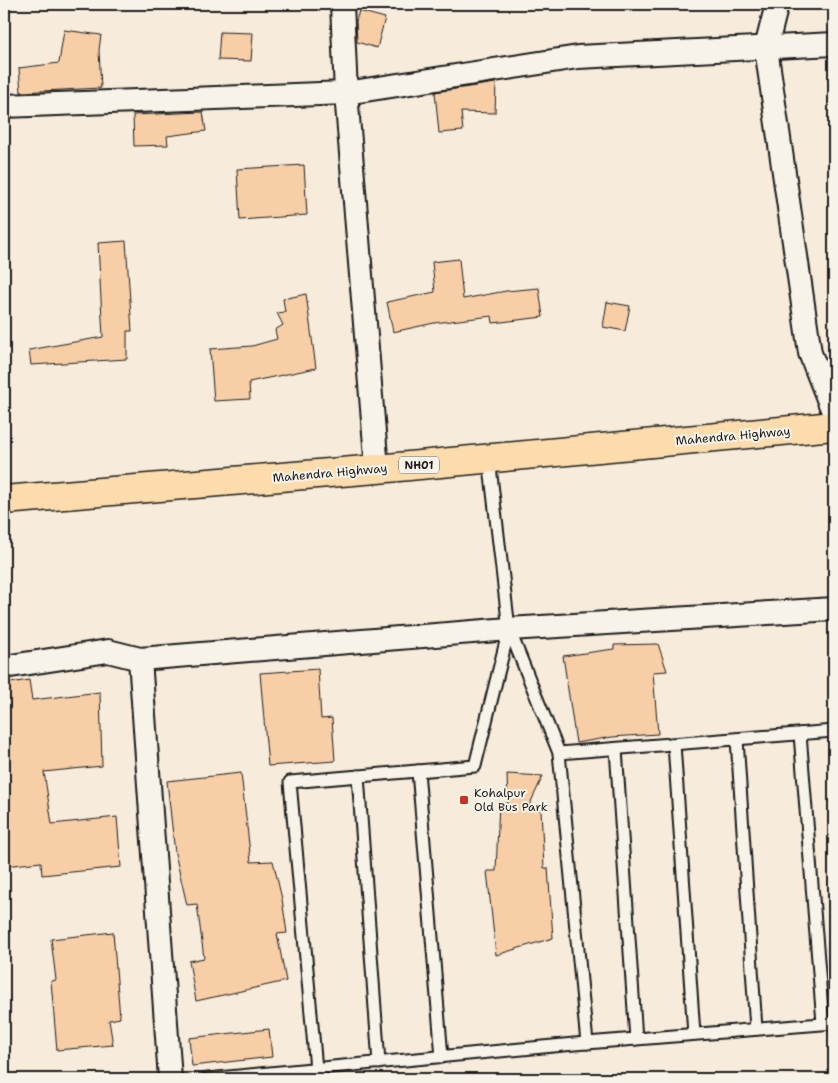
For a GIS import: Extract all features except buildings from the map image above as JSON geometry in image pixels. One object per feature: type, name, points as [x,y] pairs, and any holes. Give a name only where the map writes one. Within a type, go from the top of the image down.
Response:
[{"type":"highway","name":"Mahendra Highway","points":[[4,500],[378,469],[834,426]]},
{"type":"street","points":[[342,4],[346,93],[378,469]]},
{"type":"street","points":[[777,4],[766,48],[810,353],[834,414]]},
{"type":"street","points":[[4,106],[346,93],[578,57],[834,44]]},
{"type":"street","points":[[4,667],[108,651],[140,659],[508,629],[834,609]]},
{"type":"street","points":[[140,659],[170,1079]]},
{"type":"lane","points":[[489,458],[508,629],[559,753],[587,1043]]},
{"type":"lane","points":[[316,1069],[290,782],[474,766],[508,629]]},
{"type":"lane","points":[[559,753],[834,732]]},
{"type":"lane","points":[[208,1079],[587,1043],[828,1023],[800,734]]},
{"type":"lane","points":[[737,739],[756,1029]]},
{"type":"lane","points":[[674,744],[694,1034]]},
{"type":"lane","points":[[616,749],[636,1039]]},
{"type":"lane","points":[[418,771],[442,1057]]},
{"type":"lane","points":[[358,776],[379,1063]]},
{"type":"place","name":"Kohalpur Old Bus Park","points":[[464,800]]}]
